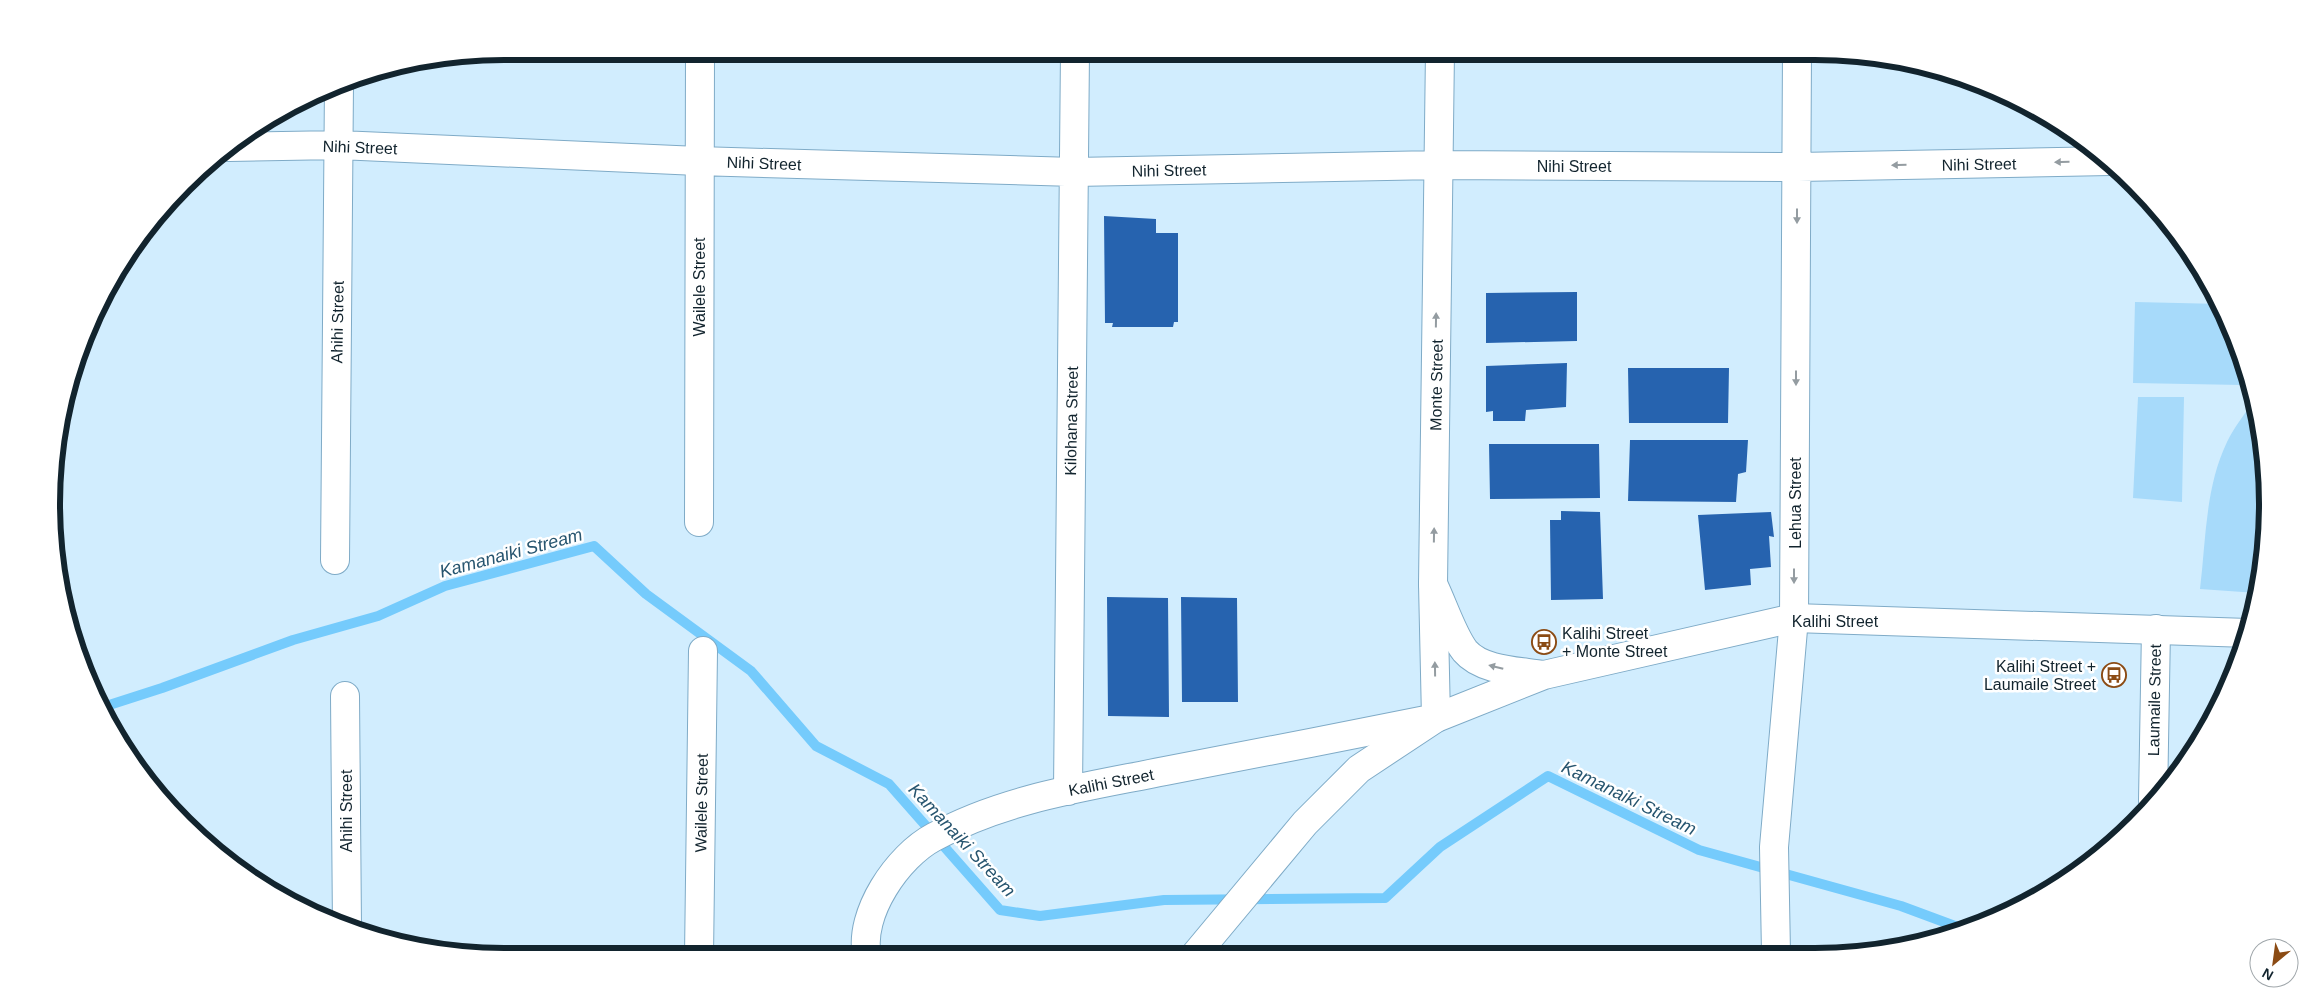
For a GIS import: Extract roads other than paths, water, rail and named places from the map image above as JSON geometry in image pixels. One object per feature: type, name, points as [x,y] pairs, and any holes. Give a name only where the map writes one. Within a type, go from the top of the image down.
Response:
[{"type":"street","name":"Wailele Street","points":[[699,522],[698,161],[700,60]]},
{"type":"street","name":"Kilohana Street","points":[[1068,791],[1074,60]]},
{"type":"street","name":"Monte Street","points":[[1436,718],[1433,584],[1440,60]]},
{"type":"street","name":"Lehua Street","points":[[1776,948],[1774,847],[1794,618],[1798,167],[1797,60]]},
{"type":"street","name":"Ahihi Street","points":[[335,560],[339,92]]},
{"type":"street","name":"Nihi Street","points":[[241,147],[339,145],[698,161],[1074,172],[1438,165],[1798,167],[2097,161]]},
{"type":"street","points":[[1433,584],[1466,652],[1483,663],[1500,668],[1544,675]]},
{"type":"street","name":"Kalihi Street","points":[[865,948],[869,922],[879,895],[893,874],[913,852],[934,837],[962,822],[997,808],[1068,791],[1436,718],[1544,675],[1794,618],[2240,633]]},
{"type":"street","name":"Laumaile Street","points":[[2152,793],[2156,630]]},
{"type":"street","name":"Wailele Street","points":[[699,948],[703,651]]},
{"type":"street","name":"Ahihi Street","points":[[345,696],[347,919]]},
{"type":"street","name":"Kalihi Street","points":[[1201,948],[1252,884],[1305,823],[1359,769],[1436,718]]},
{"type":"waterway","name":"Kamanaiki Stream","points":[[109,705],[162,688],[293,640],[378,616],[445,586],[594,546],[646,594],[751,671],[816,746],[889,784],[1000,910],[1040,916],[1164,900],[1385,898],[1440,847],[1548,776],[1699,850],[1901,906],[1953,925]]},
{"type":"place","name":"Kalihi Street + Monte Street","points":[[1544,642]]},
{"type":"place","name":"Kalihi Street + Laumaile Street","points":[[2114,675]]}]
